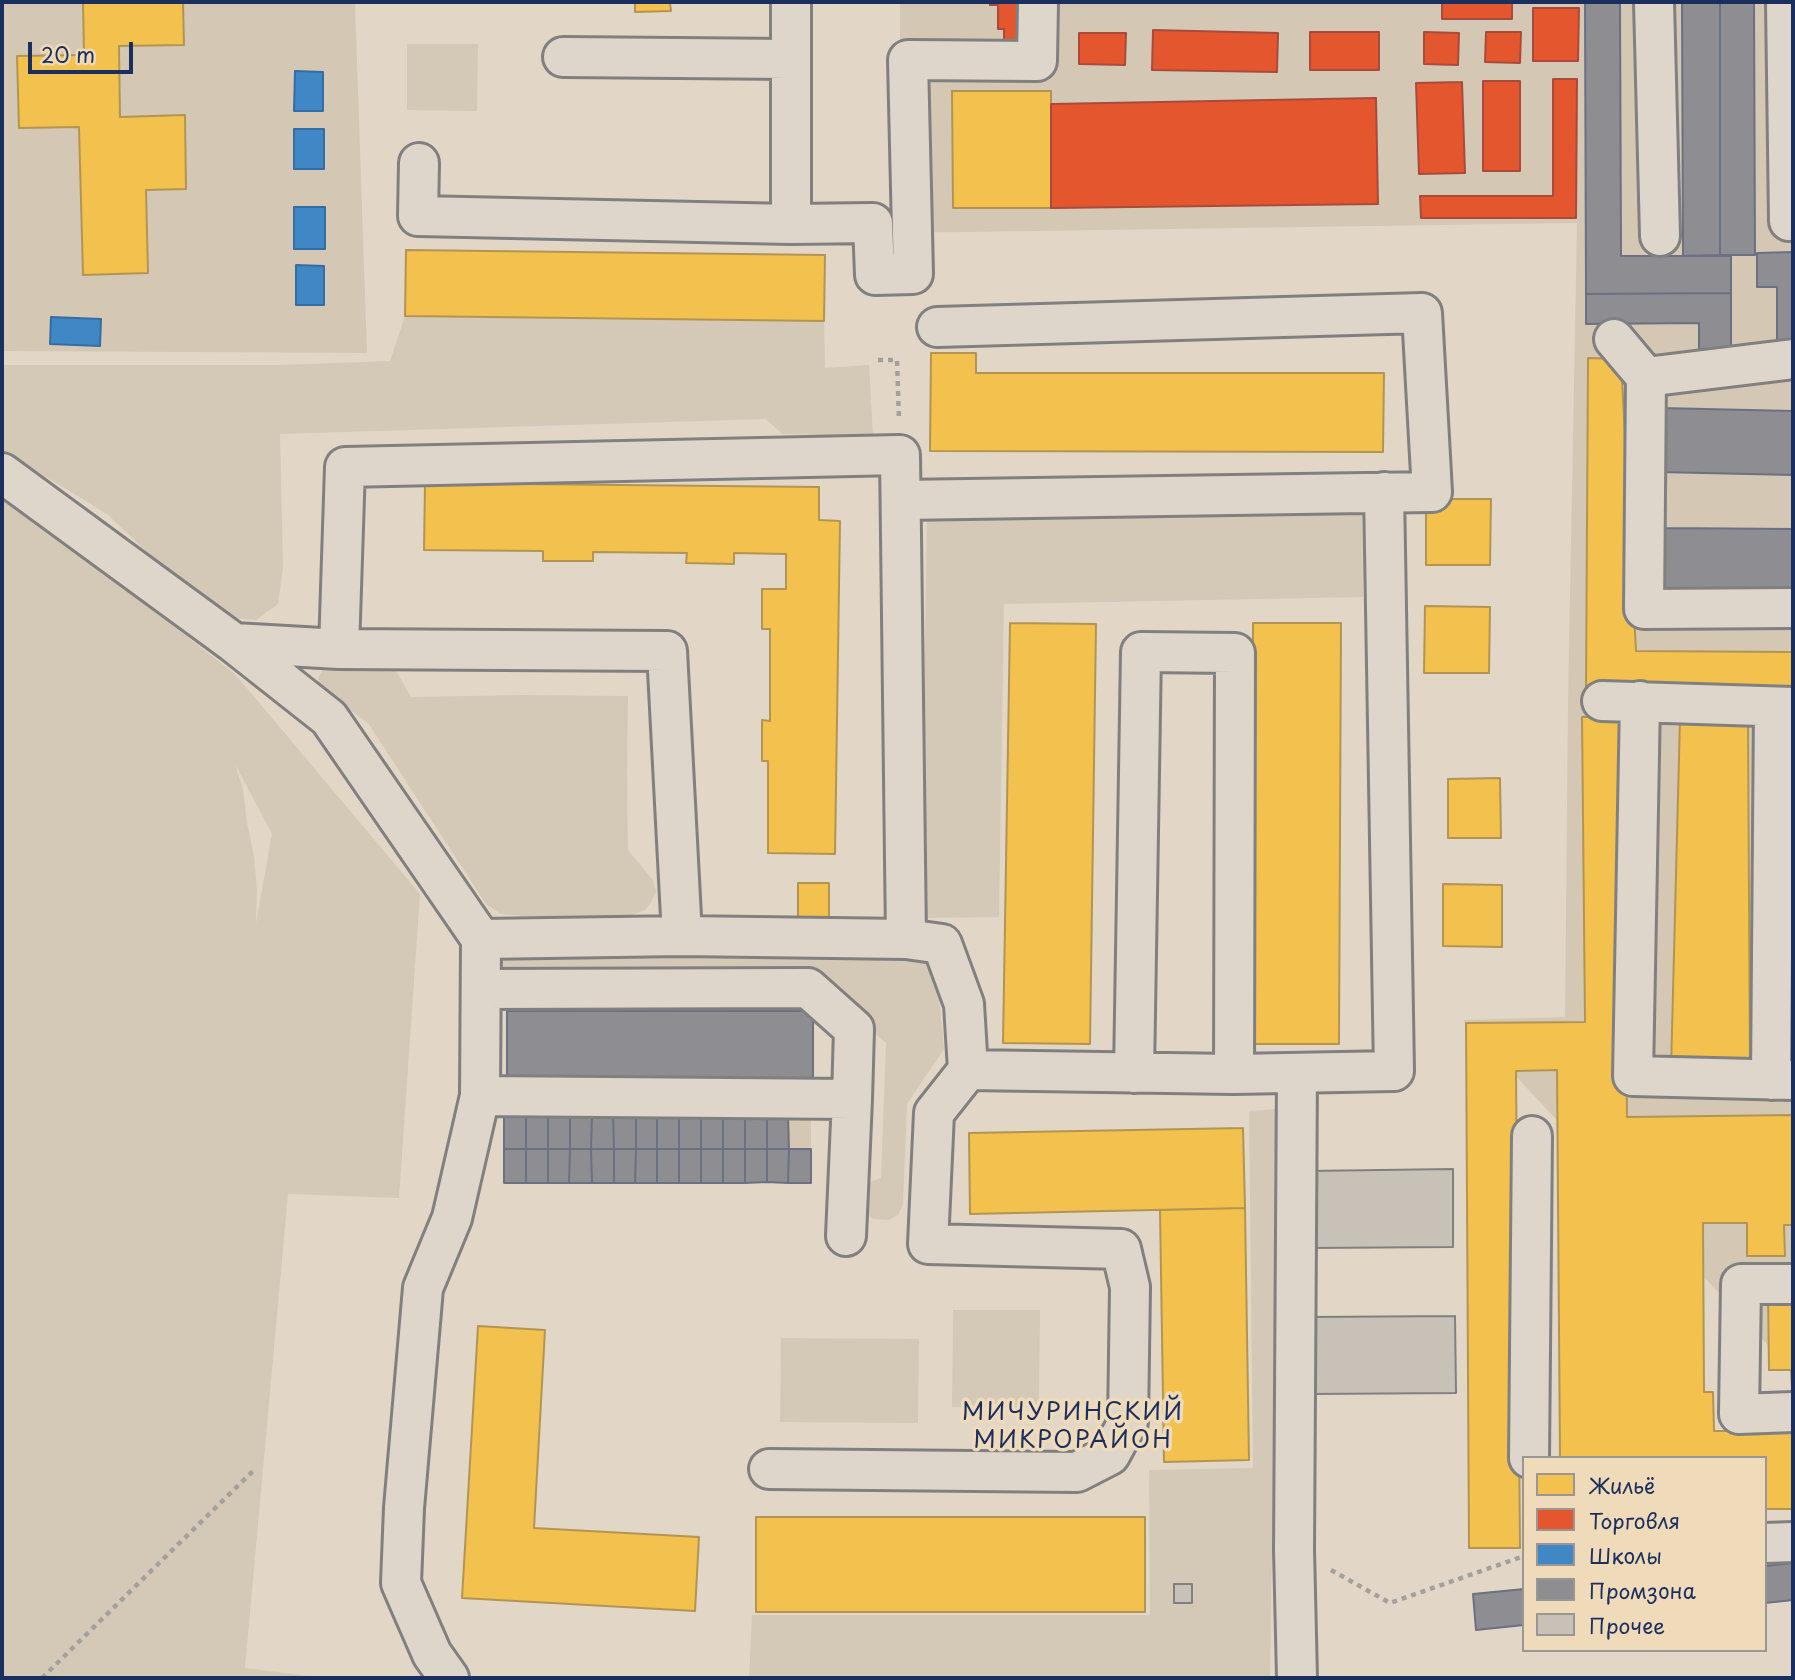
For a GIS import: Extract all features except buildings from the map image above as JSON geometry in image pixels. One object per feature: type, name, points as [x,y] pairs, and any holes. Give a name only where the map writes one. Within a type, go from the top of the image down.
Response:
[{"type":"street","points":[[791,2],[791,224]]},
{"type":"street","points":[[419,163],[418,216],[791,224],[873,223],[875,275],[913,274],[908,60],[1037,61],[1038,2]]},
{"type":"street","points":[[1654,2],[1660,236]]},
{"type":"street","points":[[1786,2],[1789,221]]},
{"type":"street","points":[[563,57],[791,59]]},
{"type":"street","points":[[901,500],[1432,492],[1422,313],[937,327]]},
{"type":"street","points":[[1614,339],[1646,377],[1644,609],[1793,608]]},
{"type":"street","points":[[1646,377],[1793,359]]},
{"type":"street","points":[[339,649],[345,467],[900,454],[906,939]]},
{"type":"street","points":[[2,472],[234,643],[329,718],[481,939],[480,1096],[452,1218],[423,1288],[404,1508],[401,1583],[432,1654],[449,1678]]},
{"type":"street","points":[[968,1070],[1234,1074],[1394,1071],[1384,492]]},
{"type":"street","points":[[234,643],[339,649],[667,651],[682,936]]},
{"type":"street","points":[[1134,1073],[1141,652],[1235,653],[1234,1074]]},
{"type":"street","points":[[1602,701],[1640,701],[1784,707],[1782,1080],[1633,1076],[1640,701]]},
{"type":"street","points":[[481,939],[682,936],[906,939],[942,944],[964,1004],[968,1070],[934,1112],[928,1244],[1121,1249],[1130,1287],[1128,1422],[1110,1455],[1077,1472],[769,1469]]},
{"type":"street","points":[[481,989],[808,988],[854,1028],[846,1236]]},
{"type":"street","points":[[1297,1073],[1294,1550],[1297,1678]]},
{"type":"street","points":[[480,1096],[852,1099]]},
{"type":"street","points":[[1529,1456],[1532,1136]]},
{"type":"street","points":[[1790,1284],[1741,1284],[1739,1414],[1793,1412]]},
{"type":"street","points":[[1767,1543],[1793,1542]]},
{"type":"path","points":[[878,360],[897,360],[900,454]]},
{"type":"path","points":[[42,1678],[253,1471]]},
{"type":"path","points":[[1294,1550],[1390,1603],[1522,1557]]},
{"type":"shaded area","points":[[2,2],[355,2],[367,353],[2,351]]},
{"type":"shaded area","points":[[900,2],[1793,2],[1793,1372],[1463,1020],[1565,1017],[1577,223],[900,233]]},
{"type":"shaded area","points":[[407,44],[478,44],[477,111],[407,110]]},
{"type":"shaded area","points":[[405,316],[824,321],[825,368],[869,365],[873,436],[782,434],[766,419],[280,434],[283,567],[278,604],[256,620],[214,616],[107,514],[2,450],[2,365],[279,365],[390,361]]},
{"type":"shaded area","points":[[2,492],[235,674],[420,894],[399,1198],[288,1194],[245,1668],[324,1678],[2,1678]],"holes":[[[235,764],[272,834],[256,923],[254,856],[243,789]]]},
{"type":"shaded area","points":[[927,511],[1362,511],[1363,597],[1004,604],[999,917],[921,918]]},
{"type":"shaded area","points":[[331,663],[394,667],[411,697],[628,696],[628,850],[653,880],[656,892],[645,910],[629,916],[521,916],[501,914],[486,904],[368,723],[320,688],[318,678],[323,669]]},
{"type":"shaded area","points":[[498,953],[912,956],[926,962],[937,976],[944,1049],[907,1104],[903,1205],[898,1215],[889,1220],[873,1219],[863,1209],[862,1196],[870,1182],[881,1178],[886,1043],[813,980],[499,979]]},
{"type":"shaded area","points":[[1279,1109],[1270,1678],[749,1678],[752,1615],[1150,1615],[1149,1470],[1253,1468],[1249,1111]]},
{"type":"shaded area","points":[[788,1115],[811,1115],[811,1149],[789,1149]]},
{"type":"shaded area","points":[[953,1310],[1040,1310],[1039,1408],[952,1407]]},
{"type":"shaded area","points":[[781,1338],[919,1339],[918,1423],[780,1422]]},
{"type":"district","name":"МИЧУРИНСКИЙ МИКРОРАЙОН","points":[[1073,1427]]}]
